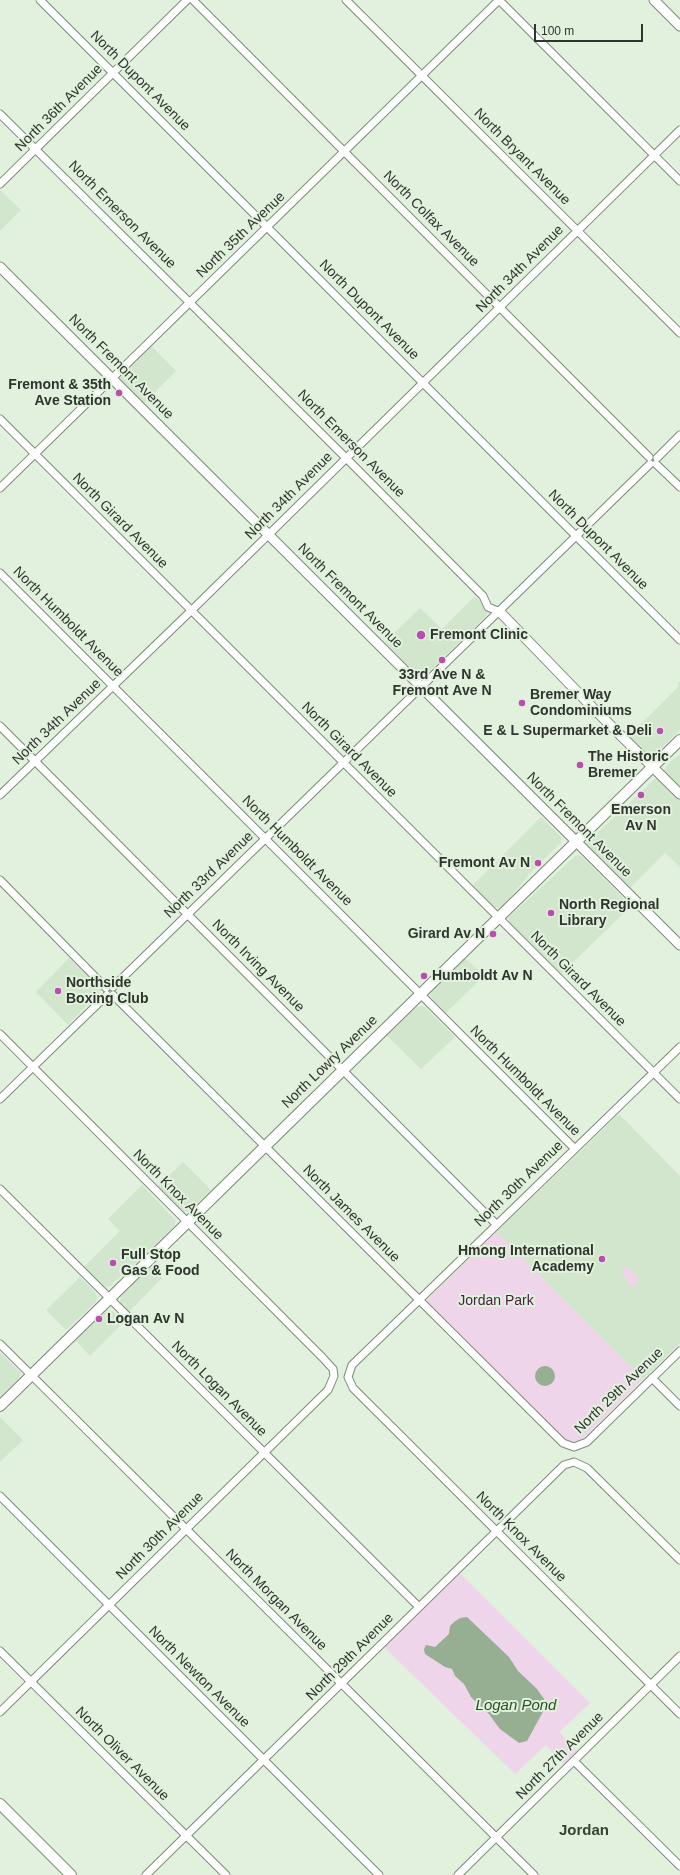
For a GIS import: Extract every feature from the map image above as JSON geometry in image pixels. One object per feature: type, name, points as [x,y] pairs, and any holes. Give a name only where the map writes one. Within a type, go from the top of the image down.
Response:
[{"type":"main road","name":"North Lowry Avenue","points":[[0,1406],[680,740]]},
{"type":"main road","points":[[0,1804],[71,1875]]},
{"type":"street","name":"North Dupont Avenue","points":[[40,0],[680,640]]},
{"type":"street","name":"North 36th Avenue","points":[[0,184],[187,0]]},
{"type":"street","name":"North Colfax Avenue","points":[[193,0],[680,487]]},
{"type":"street","name":"North Bryant Avenue","points":[[346,0],[680,333]]},
{"type":"street","name":"North 35th Avenue","points":[[0,488],[268,228],[499,0]]},
{"type":"street","points":[[499,0],[680,181]]},
{"type":"street","points":[[654,0],[680,26]]},
{"type":"street","name":"North Emerson Avenue","points":[[0,114],[483,596],[488,607],[500,612],[680,794]]},
{"type":"street","name":"North 34th Avenue","points":[[0,795],[269,534],[680,130]]},
{"type":"street","name":"North Fremont Avenue","points":[[0,266],[575,842],[680,945]]},
{"type":"street","name":"North Girard Avenue","points":[[0,419],[498,919],[680,1099]]},
{"type":"street","name":"North 33rd Avenue","points":[[0,1099],[680,435]]},
{"type":"street","name":"North Humboldt Avenue","points":[[0,573],[574,1148]]},
{"type":"street","name":"North Irving Avenue","points":[[0,726],[496,1224]]},
{"type":"street","name":"North James Avenue","points":[[0,880],[559,1440],[574,1447]]},
{"type":"street","name":"North Knox Avenue","points":[[0,1034],[329,1364],[334,1376]]},
{"type":"street","name":"North 30th Avenue","points":[[348,1377],[352,1365],[574,1148],[680,1047]]},
{"type":"street","name":"North Logan Avenue","points":[[0,1189],[419,1607]]},
{"type":"street","name":"North Morgan Avenue","points":[[0,1344],[534,1875]]},
{"type":"street","name":"North 29th Avenue","points":[[574,1447],[580,1446],[592,1438],[680,1351]]},
{"type":"street","name":"North 30th Avenue","points":[[0,1712],[328,1390],[334,1376]]},
{"type":"street","name":"North Knox Avenue","points":[[348,1377],[353,1388],[680,1714]]},
{"type":"street","points":[[652,1378],[680,1406]]},
{"type":"street","name":"North 29th Avenue","points":[[146,1875],[560,1468],[574,1462],[587,1468],[680,1560]]},
{"type":"street","name":"North Newton Avenue","points":[[0,1496],[379,1875]]},
{"type":"street","name":"North Oliver Avenue","points":[[0,1651],[226,1875]]},
{"type":"street","name":"North 27th Avenue","points":[[458,1875],[680,1656]]},
{"type":"street","points":[[574,1761],[680,1866]]},
{"type":"shaded area","points":[[0,190],[21,210],[0,231]]},
{"type":"shaded area","points":[[151,346],[176,371],[144,403],[123,384],[120,378]]},
{"type":"shaded area","points":[[475,596],[488,610],[487,615],[425,676],[418,676],[385,642],[420,608],[442,629]]},
{"type":"shaded area","points":[[680,681],[680,730],[654,755],[648,755],[629,736],[679,686],[677,684]]},
{"type":"shaded area","points":[[680,754],[680,790],[664,773],[664,770],[672,760]]},
{"type":"shaded area","points":[[656,778],[680,801],[680,867],[665,853],[629,889],[586,843]]},
{"type":"shaded area","points":[[541,817],[561,837],[561,843],[532,871],[503,906],[497,908],[492,906],[472,886]]},
{"type":"shaded area","points":[[579,855],[583,857],[631,906],[561,974],[510,924],[508,918],[575,856]]},
{"type":"shaded area","points":[[69,958],[101,990],[68,1025],[36,992]]},
{"type":"shaded area","points":[[465,958],[484,976],[446,1013],[432,999],[430,993],[432,989]]},
{"type":"shaded area","points":[[421,1006],[425,1007],[455,1037],[421,1069],[386,1035],[413,1009]]},
{"type":"shaded area","name":"Hmong International Academy","points":[[619,1114],[680,1176],[680,1343],[643,1379],[496,1232]]},
{"type":"shaded area","points":[[183,1162],[211,1190],[189,1211],[184,1212],[157,1187]]},
{"type":"shaded area","points":[[142,1185],[176,1221],[174,1226],[136,1263],[110,1286],[106,1287],[101,1285],[83,1268],[120,1231],[108,1219]]},
{"type":"shaded area","points":[[150,1266],[162,1278],[129,1312],[120,1303],[120,1295]]},
{"type":"shaded area","points":[[80,1277],[95,1292],[97,1297],[96,1302],[66,1330],[46,1310]]},
{"type":"shaded area","points":[[106,1310],[113,1311],[124,1322],[90,1356],[75,1340]]},
{"type":"shaded area","points":[[0,1352],[21,1373],[19,1378],[0,1396]]},
{"type":"shaded area","points":[[0,1417],[23,1440],[0,1462]]},
{"type":"green space","name":"Jordan Park","points":[[496,1232],[643,1379],[582,1439],[571,1442],[566,1440],[445,1319],[441,1319],[428,1306],[428,1299]]},
{"type":"green space","points":[[626,1266],[637,1276],[637,1285],[628,1285],[628,1280],[621,1273]]},
{"type":"green space","points":[[460,1573],[590,1703],[559,1732],[577,1751],[564,1764],[546,1745],[515,1774],[384,1647]]},
{"type":"water","points":[[541,1366],[549,1366],[555,1372],[555,1380],[549,1386],[541,1386],[535,1380],[535,1372]]},
{"type":"water","name":"Logan Pond","points":[[467,1617],[509,1657],[518,1671],[537,1689],[544,1699],[545,1708],[527,1741],[519,1743],[500,1729],[488,1713],[471,1697],[464,1684],[455,1676],[452,1669],[445,1667],[425,1654],[424,1649],[426,1645],[435,1647],[449,1634],[450,1626],[454,1622],[460,1618]]},
{"type":"place","name":"Fremont & 35th Ave Station","points":[[119,393]]},
{"type":"place","name":"Fremont Clinic","points":[[421,635]]},
{"type":"place","name":"33rd Ave N & Fremont Ave N","points":[[442,660]]},
{"type":"place","name":"Bremer Way Condominiums","points":[[522,703]]},
{"type":"place","name":"E & L Supermarket & Deli","points":[[660,731]]},
{"type":"place","name":"The Historic Bremer","points":[[580,765]]},
{"type":"place","name":"Emerson Av N","points":[[641,795]]},
{"type":"place","name":"Fremont Av N","points":[[538,863]]},
{"type":"place","name":"North Regional Library","points":[[551,913]]},
{"type":"place","name":"Girard Av N","points":[[493,934]]},
{"type":"place","name":"Humboldt Av N","points":[[424,976]]},
{"type":"place","name":"Northside Boxing Club","points":[[58,991]]},
{"type":"place","name":"Hmong International Academy","points":[[602,1259]]},
{"type":"place","name":"Full Stop Gas & Food","points":[[113,1263]]},
{"type":"place","name":"Logan Av N","points":[[99,1319]]},
{"type":"district","name":"Jordan","points":[[584,1831]]}]
